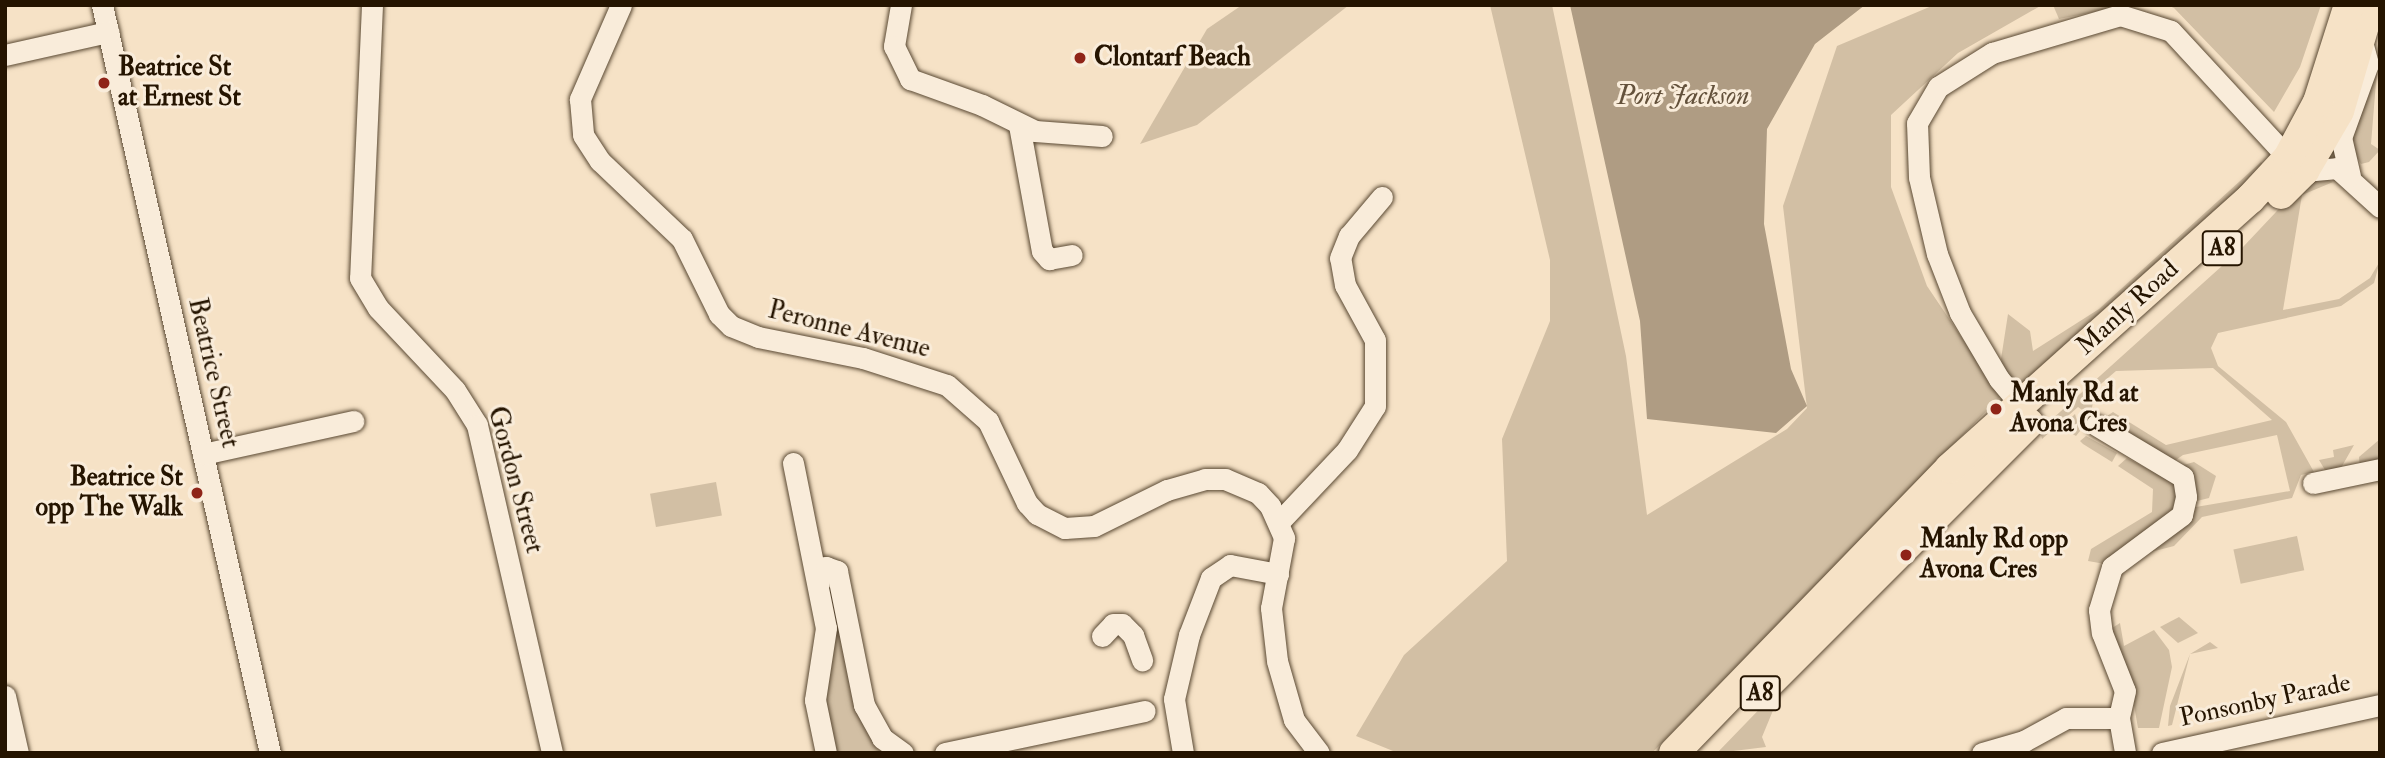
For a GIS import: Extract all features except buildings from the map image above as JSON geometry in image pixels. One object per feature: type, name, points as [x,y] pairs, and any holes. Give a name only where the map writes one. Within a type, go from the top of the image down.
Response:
[{"type":"highway","name":"Manly Road","points":[[1701,753],[2026,411],[2296,164],[2339,111],[2362,17]]},
{"type":"highway","name":"Manly Road","points":[[1674,753],[1950,468],[2026,411]]},
{"type":"street","name":"Beatrice Street","points":[[102,5],[270,753]]},
{"type":"street","name":"Gordon Street","points":[[372,5],[360,278],[378,307],[455,390],[477,425],[552,753]]},
{"type":"street","name":"Peronne Avenue","points":[[621,5],[582,90],[579,118],[583,135],[600,161],[682,239],[712,302],[730,326],[758,337],[863,358],[947,385],[988,421],[1027,502],[1052,523],[1080,529],[1094,526],[1167,490],[1205,479],[1246,485],[1258,493],[1279,522]]},
{"type":"street","points":[[901,5],[894,46],[911,79],[982,105],[1019,125],[1051,134],[1102,136]]},
{"type":"street","points":[[2026,411],[1999,379],[1960,313],[1937,254],[1919,177],[1917,123],[1938,87],[1992,53],[2120,15],[2171,31],[2296,164],[2327,165],[2350,176],[2380,207]]},
{"type":"street","points":[[2350,176],[2341,138],[2368,64],[2362,17]]},
{"type":"street","points":[[5,55],[108,32]]},
{"type":"street","points":[[1019,125],[1042,251],[1049,259],[1072,255]]},
{"type":"street","points":[[1319,753],[1294,720],[1277,661],[1271,608],[1284,538],[1279,522],[1347,450],[1375,405],[1375,340],[1345,285],[1340,258],[1349,236],[1382,197]]},
{"type":"street","points":[[203,454],[353,421]]},
{"type":"street","points":[[2096,425],[2183,477],[2186,497],[2182,515],[2112,567],[2103,596],[2102,633],[2125,691],[2119,718],[2125,753]]},
{"type":"street","points":[[793,463],[819,583]]},
{"type":"street","points":[[2313,483],[2380,469]]},
{"type":"street","points":[[1183,753],[1174,699],[1189,635],[1211,578],[1230,565],[1278,574]]},
{"type":"street","points":[[826,753],[815,700],[826,628],[818,573],[826,567],[836,570],[864,705],[882,738],[903,753]]},
{"type":"street","points":[[1102,636],[1113,624],[1122,624],[1133,635],[1142,660]]},
{"type":"street","points":[[5,696],[18,753]]},
{"type":"street","name":"Ponsonby Parade","points":[[2162,753],[2380,705]]},
{"type":"street","points":[[944,753],[1145,710]]},
{"type":"street","points":[[1982,753],[2024,741],[2066,718],[2119,718]]},
{"type":"shaded area","points":[[1242,5],[1349,5],[1197,125],[1140,144],[1207,29]]},
{"type":"shaded area","points":[[1490,5],[1552,5],[1626,356],[1647,515],[1787,429],[1807,408],[1783,206],[1837,46],[1934,5],[2042,5],[1958,53],[1891,115],[1891,187],[1927,286],[2001,396],[1652,753],[1398,753],[1356,736],[1404,655],[1507,561],[1502,439],[1550,321],[1550,260]]},
{"type":"shaded area","points":[[2053,5],[2129,5],[2059,19]]},
{"type":"shaded area","points":[[2167,5],[2321,5],[2300,67],[2274,112],[2174,8]]},
{"type":"shaded area","points":[[2380,33],[2371,144],[2380,150],[2369,162],[2361,164],[2345,138],[2372,74]]},
{"type":"shaded area","points":[[2261,162],[2267,170],[2019,392],[2003,371],[2001,359],[2008,314],[2030,331],[2033,351],[2099,309]]},
{"type":"shaded area","points":[[2323,177],[2333,182],[2302,195],[2283,310],[2339,299],[2370,278],[2380,261],[2374,283],[2341,306],[2218,333],[2211,348],[2218,366],[2286,422],[2314,472],[2301,475],[2292,498],[2202,517],[2174,546],[2139,555],[2190,508],[2290,491],[2277,435],[2183,455],[2173,462],[2113,429],[2107,416],[2113,412],[2166,445],[2272,420],[2213,368],[2116,371],[2095,389],[2092,408],[2085,412],[2078,407],[2042,439],[2040,430],[2243,247],[2308,178]]},
{"type":"shaded area","points":[[2075,414],[2080,431],[2076,436],[2061,427]]},
{"type":"shaded area","points":[[2086,436],[2117,453],[2112,462],[2080,441]]},
{"type":"shaded area","points":[[2380,439],[2380,465],[2360,469],[2359,457]]},
{"type":"shaded area","points":[[2354,445],[2341,468],[2325,470],[2319,460],[2334,457],[2333,450]]},
{"type":"shaded area","points":[[2127,458],[2173,482],[2179,491],[2176,511],[2105,564],[2088,561],[2091,549],[2152,512],[2153,489],[2118,466]]},
{"type":"shaded area","points":[[2194,462],[2216,476],[2209,498],[2193,502],[2180,466]]},
{"type":"shaded area","points":[[716,482],[722,515],[656,527],[650,494]]},
{"type":"shaded area","points":[[2297,536],[2304,570],[2241,584],[2233,550]]},
{"type":"shaded area","points":[[827,580],[833,583],[855,686],[877,748],[883,753],[834,753],[826,714]]},
{"type":"shaded area","points":[[2179,617],[2198,633],[2178,643],[2160,627]]},
{"type":"shaded area","points":[[2120,623],[2124,646],[2154,630],[2169,650],[2172,667],[2159,728],[2138,728],[2131,688],[2109,630]]},
{"type":"shaded area","points":[[2210,642],[2218,648],[2190,654]]},
{"type":"shaded area","points":[[2190,654],[2172,725],[2168,726],[2170,706]]},
{"type":"shaded area","points":[[1775,693],[1779,696],[1762,737],[1766,747],[1717,753]]},
{"type":"water","name":"Port Jackson","points":[[1570,5],[1865,5],[1815,44],[1767,129],[1764,224],[1791,369],[1807,406],[1776,433],[1647,419],[1640,321]]},
{"type":"place","name":"Clontarf Beach","points":[[1080,58]]},
{"type":"place","name":"Beatrice St at Ernest St","points":[[104,83]]},
{"type":"place","name":"Manly Rd at Avona Cres","points":[[1996,409]]},
{"type":"place","name":"Beatrice St opp The Walk","points":[[197,493]]},
{"type":"place","name":"Manly Rd opp Avona Cres","points":[[1906,555]]}]
